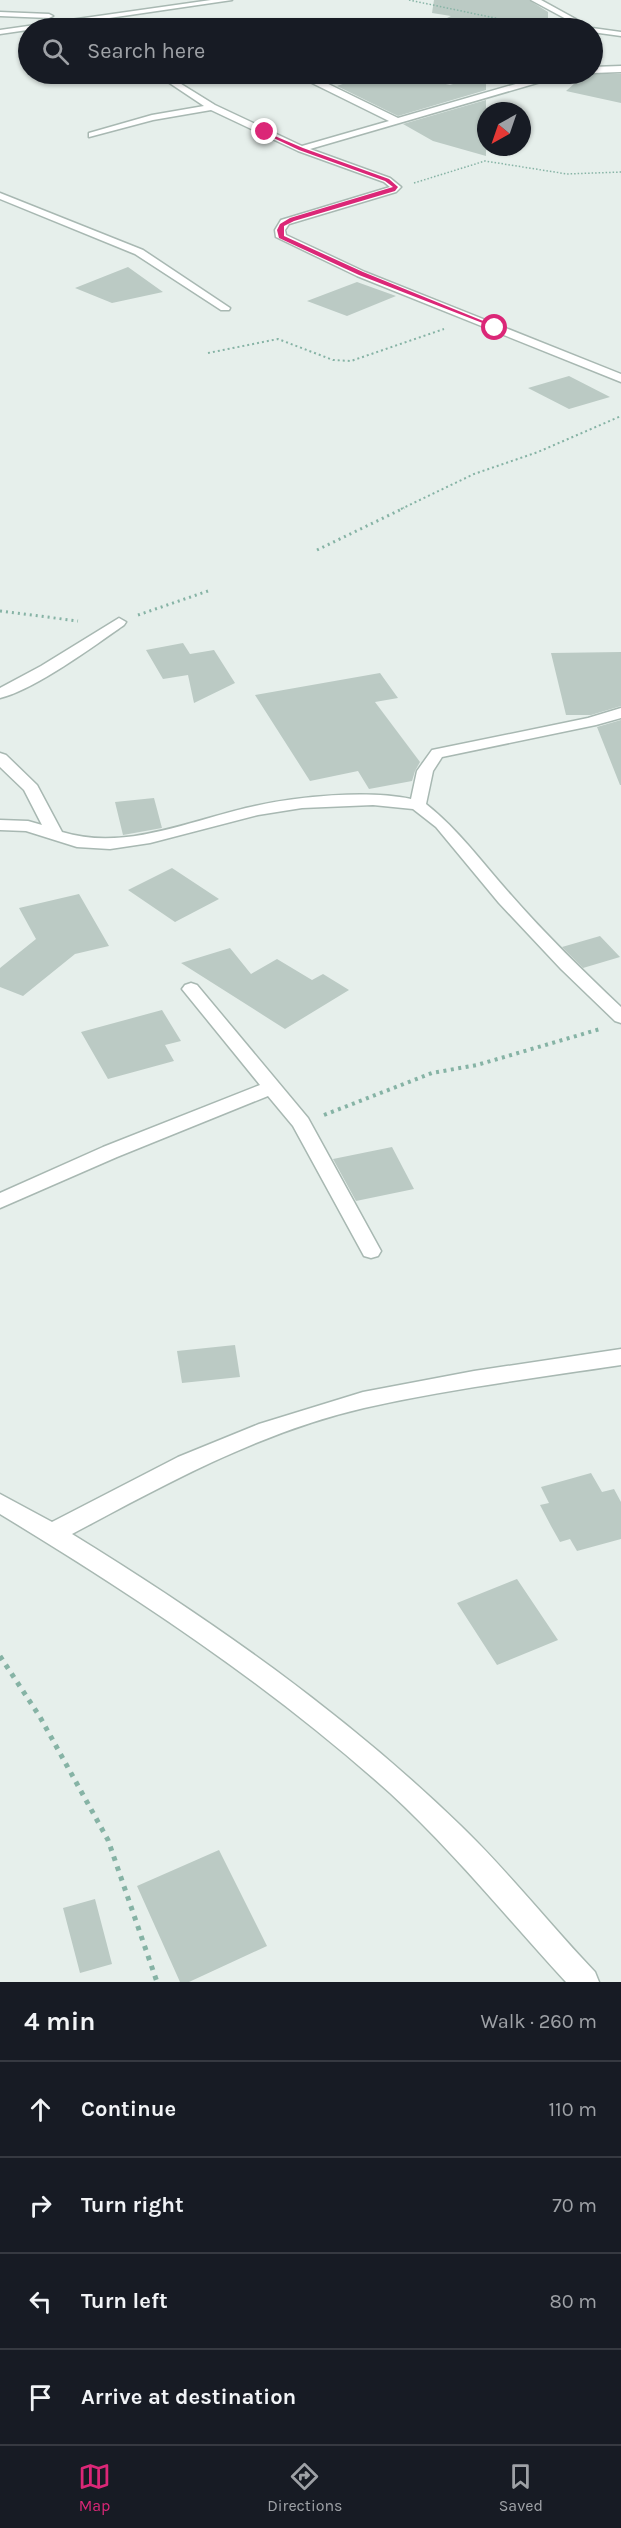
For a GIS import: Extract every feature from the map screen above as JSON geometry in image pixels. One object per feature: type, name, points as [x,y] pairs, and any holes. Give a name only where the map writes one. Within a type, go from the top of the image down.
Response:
[{"type":"street","points":[[94,18],[228,0]]},
{"type":"street","points":[[535,0],[568,18]]},
{"type":"street","points":[[0,14],[53,18]]},
{"type":"street","points":[[0,32],[18,29]]},
{"type":"street","points":[[603,32],[621,34]]},
{"type":"street","points":[[603,70],[621,69]]},
{"type":"street","points":[[176,84],[212,107],[301,149],[387,180],[396,187],[393,190],[292,219],[282,225],[281,237],[351,269],[621,378]]},
{"type":"street","points":[[321,84],[397,121]]},
{"type":"street","points":[[301,149],[524,84]]},
{"type":"street","points":[[92,135],[152,118],[212,107]]},
{"type":"street","points":[[0,196],[139,252],[225,308]]},
{"type":"street","points":[[0,694],[72,655],[119,622]]},
{"type":"street","points":[[417,805],[425,771],[437,753],[591,722],[621,713]]},
{"type":"street","points":[[0,758],[31,788],[55,834]]},
{"type":"street","points":[[0,825],[28,826],[77,842],[110,844],[150,838],[257,810],[302,803],[373,800],[399,801],[417,805],[442,824],[504,899],[615,1022]]},
{"type":"street","points":[[191,989],[301,1123],[371,1251]]},
{"type":"street","points":[[0,1201],[110,1152],[272,1087]]},
{"type":"street","points":[[51,1533],[186,1463],[267,1430],[363,1400],[474,1379],[621,1358]]},
{"type":"street","points":[[0,1503],[182,1617],[333,1727],[451,1834],[585,1982]]},
{"type":"path","points":[[409,0],[495,18]]},
{"type":"path","points":[[393,190],[484,161],[567,174],[605,170],[621,172]]},
{"type":"path","points":[[208,353],[278,339],[333,360],[351,361],[474,320]]},
{"type":"path","points":[[317,550],[474,474],[538,452],[621,416]]},
{"type":"path","points":[[0,611],[58,620],[119,622],[208,591]]},
{"type":"path","points":[[301,1123],[341,1110],[432,1073],[477,1065],[615,1022]]},
{"type":"path","points":[[0,1656],[40,1717],[108,1840],[157,1982]]},
{"type":"building","points":[[434,0],[529,0],[548,12],[548,18],[447,18],[451,16],[432,13]]},
{"type":"building","points":[[603,74],[621,74],[621,103],[566,91],[574,84],[603,84]]},
{"type":"building","points":[[343,84],[486,84],[486,90],[398,116],[337,86]]},
{"type":"building","points":[[477,103],[477,153],[433,141],[403,124]]},
{"type":"building","points":[[128,267],[163,292],[112,303],[75,288]]},
{"type":"building","points":[[357,282],[396,296],[347,316],[307,301]]},
{"type":"building","points":[[569,376],[610,397],[569,409],[528,388]]},
{"type":"building","points":[[183,643],[190,654],[214,650],[235,683],[194,703],[188,675],[163,679],[146,650]]},
{"type":"building","points":[[621,652],[621,706],[591,715],[566,715],[551,653]]},
{"type":"building","points":[[380,673],[398,698],[375,702],[420,762],[412,781],[369,789],[358,771],[310,781],[255,695]]},
{"type":"building","points":[[621,720],[621,785],[620,785],[597,727]]},
{"type":"building","points":[[154,798],[162,828],[123,835],[115,802]]},
{"type":"building","points":[[172,868],[219,899],[175,922],[128,890]]},
{"type":"building","points":[[79,894],[109,946],[75,954],[23,996],[0,987],[0,968],[36,939],[19,908]]},
{"type":"building","points":[[600,936],[620,957],[583,968],[562,947]]},
{"type":"building","points":[[230,948],[251,974],[277,959],[312,980],[323,974],[349,990],[285,1029],[181,963]]},
{"type":"building","points":[[162,1010],[181,1041],[165,1045],[174,1061],[108,1079],[81,1032]]},
{"type":"building","points":[[392,1147],[414,1189],[356,1201],[333,1159]]},
{"type":"building","points":[[235,1345],[240,1377],[182,1383],[177,1351]]},
{"type":"building","points":[[591,1473],[602,1492],[614,1489],[621,1502],[621,1539],[577,1551],[570,1539],[560,1542],[551,1526],[540,1505],[549,1503],[541,1487]]},
{"type":"building","points":[[517,1579],[558,1640],[497,1665],[457,1603]]},
{"type":"building","points":[[219,1850],[267,1946],[189,1982],[180,1982],[137,1886]]},
{"type":"building","points":[[95,1899],[112,1964],[80,1973],[63,1908]]},
{"type":"route","points":[[265,132],[301,149],[387,180],[396,187],[393,190],[285,222],[280,230],[281,237],[301,248],[495,328]]}]
